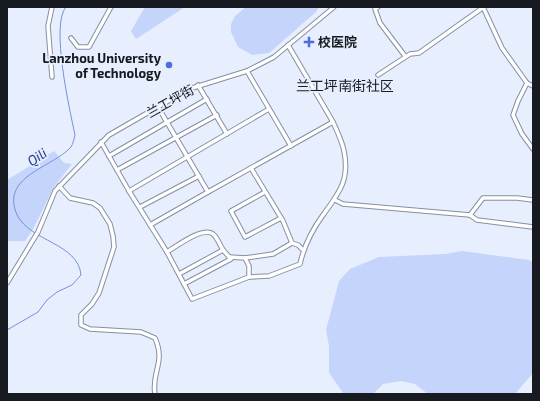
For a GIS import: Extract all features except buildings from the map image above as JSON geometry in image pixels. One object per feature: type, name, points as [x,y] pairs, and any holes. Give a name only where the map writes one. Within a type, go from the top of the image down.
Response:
[{"type":"street","points":[[52,7],[49,14],[48,26],[52,77]]},
{"type":"street","points":[[71,38],[78,47],[89,47],[111,7]]},
{"type":"street","name":"兰工坪街","points":[[7,283],[38,232],[55,191],[109,135],[198,85],[246,71],[274,57],[334,7]]},
{"type":"street","points":[[378,7],[375,9],[380,23],[405,56]]},
{"type":"street","points":[[378,75],[405,56],[419,53],[481,9],[480,7]]},
{"type":"street","points":[[483,7],[502,48],[527,83],[533,86]]},
{"type":"street","points":[[102,142],[129,191],[168,252],[192,299],[249,277],[269,276],[295,268],[300,264],[303,250],[314,229],[335,200],[345,177],[346,165],[344,150],[334,122],[288,45]]},
{"type":"street","points":[[246,71],[291,146]]},
{"type":"street","points":[[527,83],[514,116],[522,134],[533,149]]},
{"type":"street","points":[[198,85],[227,134]]},
{"type":"street","points":[[109,156],[207,100]]},
{"type":"street","points":[[158,107],[186,157],[208,192]]},
{"type":"street","points":[[129,191],[269,110]]},
{"type":"street","points":[[118,170],[217,115]]},
{"type":"street","points":[[150,225],[334,122]]},
{"type":"street","points":[[250,168],[281,218],[292,243],[298,245],[303,250]]},
{"type":"street","points":[[140,207],[199,176]]},
{"type":"street","points":[[59,186],[70,198],[92,203],[100,208],[108,220],[113,236],[114,247],[99,293],[92,304],[81,316],[81,325],[90,329],[140,332],[155,338],[159,348],[160,362],[153,385],[155,394]]},
{"type":"street","points":[[265,192],[231,211],[244,237],[281,218]]},
{"type":"street","points":[[470,215],[482,198],[517,198],[533,200]]},
{"type":"street","points":[[335,200],[343,204],[470,215],[477,220],[533,227]]},
{"type":"street","points":[[168,252],[201,232],[209,232],[214,235],[222,250],[229,257],[245,258],[273,254],[292,243]]},
{"type":"street","points":[[179,274],[222,250]]},
{"type":"street","points":[[184,284],[231,259],[229,257]]},
{"type":"street","points":[[245,258],[249,266],[249,277]]},
{"type":"shaded area","points":[[145,7],[185,7],[136,39],[131,31]]},
{"type":"shaded area","points":[[246,7],[319,7],[316,12],[269,53],[252,55],[238,47],[231,32],[231,24],[235,16]]},
{"type":"shaded area","points":[[54,151],[64,163],[72,164],[54,187],[33,229],[25,241],[7,241],[7,180]]},
{"type":"shaded area","points":[[462,251],[529,260],[533,262],[533,373],[515,394],[428,394],[415,384],[401,381],[383,384],[373,394],[344,394],[329,373],[329,346],[326,330],[339,281],[350,269],[379,257],[446,254]]},
{"type":"waterway","name":"Qili","points":[[7,330],[38,312],[47,300],[57,292],[72,285],[81,275],[78,264],[72,256],[32,231],[24,224],[17,215],[14,202],[16,191],[22,182],[30,174],[63,154],[71,147],[74,140],[75,135],[60,49],[62,16],[66,7]]},
{"type":"place","name":"校医院","points":[[309,42]]},
{"type":"place","name":"Lanzhou University of Technology","points":[[169,65]]},
{"type":"district","name":"兰工坪南街社区","points":[[345,86]]}]
